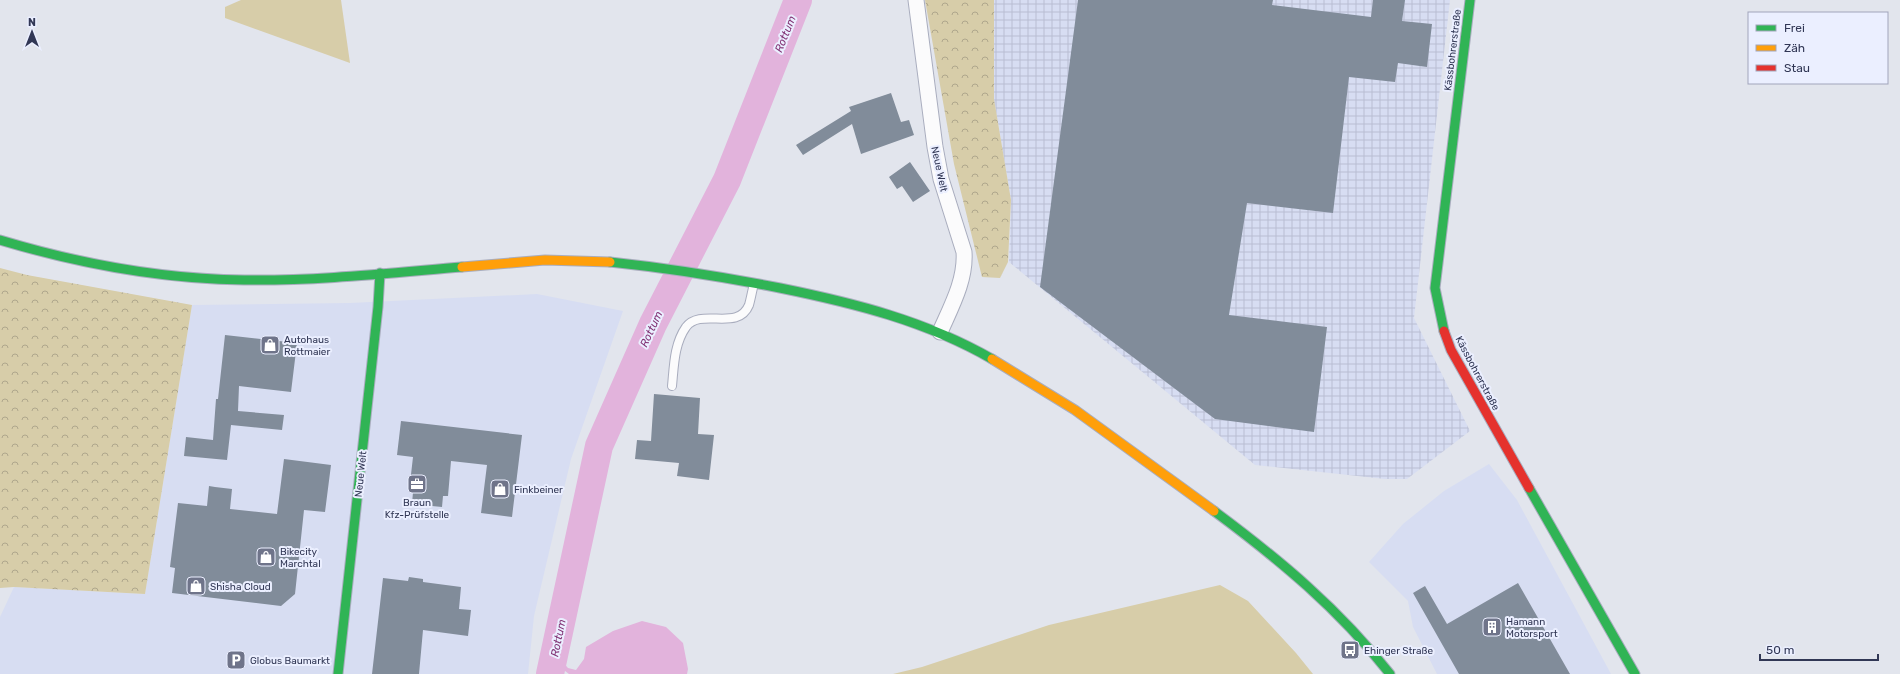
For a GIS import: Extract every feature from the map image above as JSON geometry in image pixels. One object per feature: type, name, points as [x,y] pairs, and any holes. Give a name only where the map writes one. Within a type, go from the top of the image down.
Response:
[{"type":"main road","name":"Kässbohrerstraße","points":[[1470,0],[1434,288],[1437,308],[1442,328],[1451,350],[1635,674]]},
{"type":"main road","points":[[0,240],[72,260],[125,270],[176,276],[250,280],[323,278],[550,260],[604,262],[651,266],[754,283],[838,299],[889,314],[940,332],[1011,370],[1080,413],[1241,531],[1278,560],[1329,604],[1354,629],[1390,674]]},
{"type":"main road","name":"Neue Welt","points":[[338,674],[378,307],[380,273]]},
{"type":"street","name":"Neue Welt","points":[[916,0],[935,147],[943,185],[964,252],[962,278],[940,332]]},
{"type":"lane","points":[[672,386],[676,349],[686,327],[693,322],[702,319],[732,318],[742,314],[749,305],[754,283]]},
{"type":"shaded area","points":[[994,0],[1450,0],[1414,318],[1470,431],[1407,479],[1385,479],[1255,465],[1009,262],[1011,200],[994,99]]},
{"type":"shaded area","points":[[537,294],[623,311],[571,459],[534,616],[528,674],[0,674],[0,617],[14,587],[145,594],[192,305],[350,303]]},
{"type":"shaded area","name":"Hamann Motorsport","points":[[1489,464],[1517,500],[1611,674],[1437,674],[1413,627],[1408,601],[1369,562],[1403,524],[1444,491]]},
{"type":"shaded area","points":[[642,621],[666,627],[683,643],[688,669],[687,674],[569,674],[552,661],[554,652],[568,668],[576,670],[584,659],[586,647],[613,631]]},
{"type":"green space","points":[[241,0],[341,0],[350,63],[225,18],[225,7]]},
{"type":"green space","points":[[925,0],[994,0],[994,99],[1011,200],[1008,262],[1000,278],[982,277],[954,164]]},
{"type":"green space","points":[[0,268],[27,275],[192,305],[145,594],[14,587],[0,588]]},
{"type":"green space","points":[[1220,585],[1248,601],[1296,653],[1313,674],[893,674],[922,667],[1049,625]]},
{"type":"building","points":[[1078,0],[1273,0],[1272,5],[1371,17],[1373,0],[1405,0],[1402,21],[1432,24],[1427,67],[1398,63],[1395,82],[1349,77],[1333,213],[1247,203],[1229,315],[1327,327],[1314,432],[1215,419],[1040,287]]},
{"type":"building","points":[[891,93],[901,122],[909,120],[914,135],[861,154],[852,124],[803,155],[796,145],[851,111],[849,107]]},
{"type":"building","points":[[910,162],[930,191],[913,202],[902,186],[897,189],[889,177]]},
{"type":"building","points":[[225,335],[297,343],[291,392],[239,386],[238,411],[284,415],[282,430],[231,425],[227,460],[184,456],[186,437],[213,440],[216,399],[218,399]]},
{"type":"building","points":[[654,394],[700,398],[698,434],[714,435],[709,480],[677,476],[679,463],[635,459],[637,440],[651,441]]},
{"type":"building","name":"Finkbeiner","points":[[401,421],[522,435],[512,517],[481,513],[487,465],[451,461],[448,496],[443,496],[442,507],[412,504],[413,492],[409,492],[413,457],[397,455]]},
{"type":"building","points":[[284,459],[331,465],[325,512],[304,510],[295,594],[281,606],[172,593],[175,568],[170,567],[178,503],[207,506],[209,486],[232,489],[230,509],[277,514]]},
{"type":"building","points":[[409,577],[423,579],[423,582],[461,587],[459,609],[471,610],[468,636],[423,630],[419,674],[372,674],[383,578],[408,581]]},
{"type":"building","name":"Hamann Motorsport","points":[[1518,583],[1570,674],[1459,674],[1413,593],[1425,586],[1447,624]]},
{"type":"waterway","name":"Rottum","points":[[550,674],[599,446],[653,324],[727,180],[798,0]]},
{"type":"traffic: fast","points":[[1444,331],[1435,288],[1470,0]]},
{"type":"traffic: fast","points":[[0,240],[30,249],[121,269],[182,277],[213,279],[299,279],[462,267]]},
{"type":"traffic: fast","points":[[610,262],[717,277],[780,288],[835,300],[915,324],[941,334],[992,359]]},
{"type":"traffic: fast","points":[[338,674],[378,307],[380,273]]},
{"type":"traffic: fast","points":[[1529,488],[1635,674]]},
{"type":"traffic: fast","points":[[1214,511],[1308,586],[1371,650],[1390,674]]},
{"type":"traffic: slow","points":[[462,267],[545,260],[610,262]]},
{"type":"traffic: slow","points":[[992,359],[1075,410],[1214,511]]},
{"type":"traffic: jam","points":[[1444,331],[1451,350],[1529,488]]},
{"type":"place","name":"Autohaus Rottmaier","points":[[270,345]]},
{"type":"place","name":"Braun Kfz-Prüfstelle","points":[[417,484]]},
{"type":"place","name":"Finkbeiner","points":[[500,489]]},
{"type":"place","name":"Bikecity Marchtal","points":[[266,557]]},
{"type":"place","name":"Shisha Cloud","points":[[196,586]]},
{"type":"place","name":"Hamann Motorsport","points":[[1492,627]]},
{"type":"place","name":"Ehinger Straße","points":[[1350,650]]},
{"type":"place","name":"Globus Baumarkt","points":[[236,660]]}]
